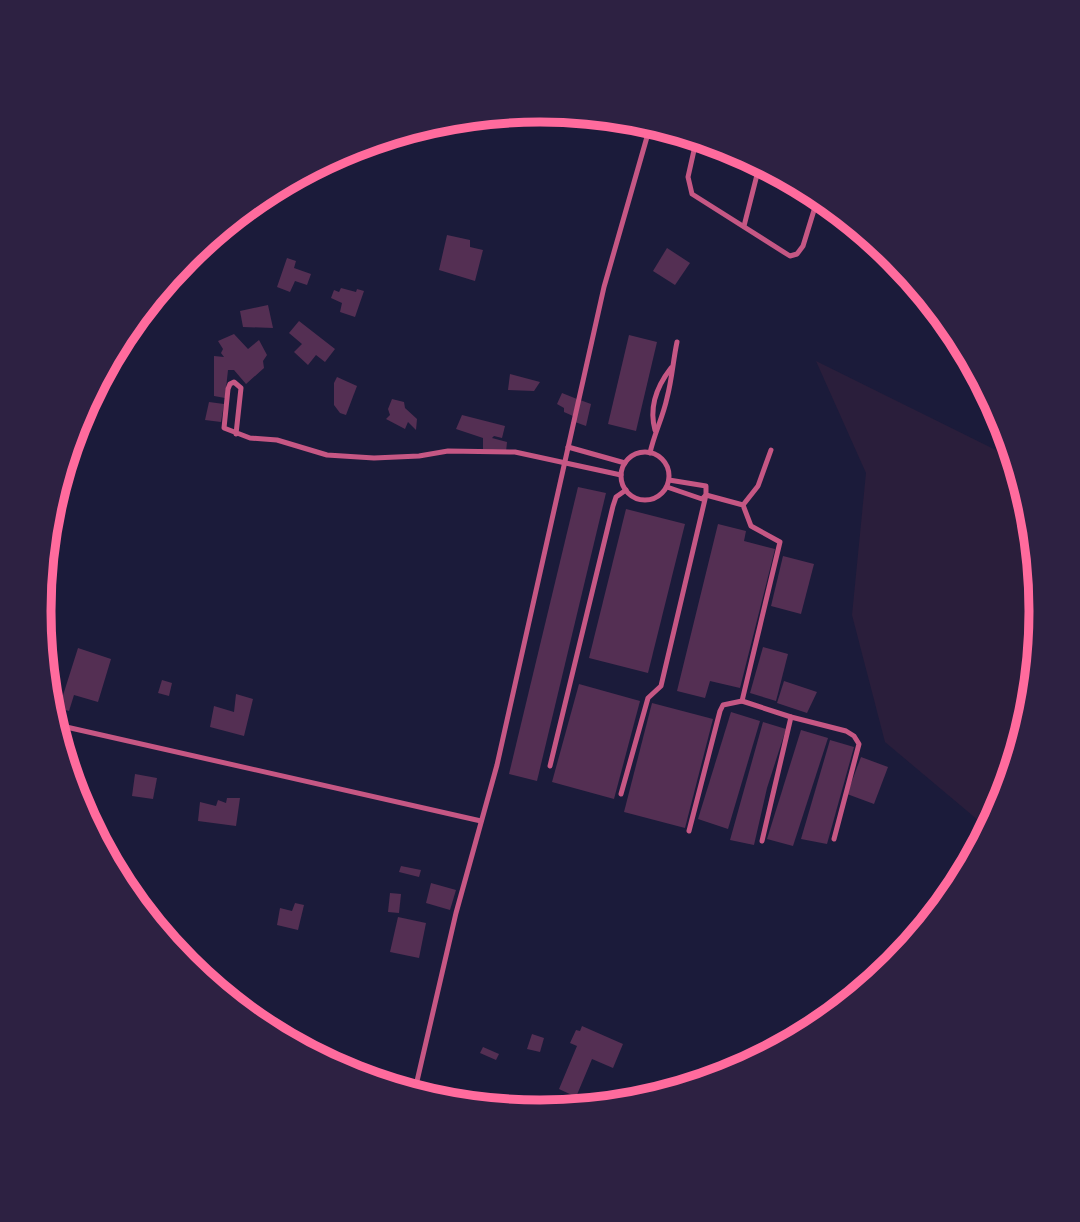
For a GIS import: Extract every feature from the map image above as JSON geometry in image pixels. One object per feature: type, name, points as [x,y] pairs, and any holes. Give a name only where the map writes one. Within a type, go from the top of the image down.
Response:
[{"type":"street","points":[[416,1085],[456,913],[497,765],[604,287],[648,134]]},
{"type":"street","points":[[695,147],[688,177],[692,194],[790,256],[797,254],[803,246],[815,206]]},
{"type":"street","points":[[744,226],[758,173]]},
{"type":"street","points":[[650,453],[655,430],[667,400],[677,342]]},
{"type":"street","points":[[655,430],[652,418],[654,404],[662,379],[671,368]]},
{"type":"street","points":[[236,434],[241,388],[234,382],[230,383],[228,389],[224,424],[227,430],[236,434],[277,440],[327,455],[374,458],[419,456],[448,451],[515,452],[621,475]]},
{"type":"street","points":[[568,447],[625,463]]},
{"type":"street","points":[[743,505],[758,486],[771,450]]},
{"type":"street","points":[[650,453],[667,465],[669,480],[662,493],[639,499],[626,489],[621,475],[625,463],[634,455],[650,453]]},
{"type":"street","points":[[621,794],[648,698],[661,686],[706,495],[706,486],[669,480]]},
{"type":"street","points":[[667,487],[702,499],[706,495]]},
{"type":"street","points":[[550,766],[613,506],[616,497],[626,489]]},
{"type":"street","points":[[706,495],[743,505]]},
{"type":"street","points":[[742,701],[781,547],[777,539],[751,526],[743,505]]},
{"type":"street","points":[[689,831],[720,711],[723,705],[742,701],[790,718],[846,731],[854,736],[859,744],[834,839]]},
{"type":"street","points":[[762,841],[790,718]]},
{"type":"street","points":[[65,727],[481,821]]},
{"type":"shaded area","points":[[816,361],[1003,453],[1013,484],[1028,579],[1025,675],[1013,738],[981,823],[885,742],[852,615],[866,473]]},
{"type":"building","points":[[447,235],[470,240],[470,247],[483,250],[475,281],[439,270]]},
{"type":"building","points":[[667,248],[690,263],[675,285],[653,271]]},
{"type":"building","points":[[287,258],[296,261],[294,268],[311,274],[307,285],[295,281],[290,292],[277,287]]},
{"type":"building","points":[[341,288],[364,291],[355,317],[340,312],[342,303],[331,298],[334,290],[339,292]]},
{"type":"building","points":[[268,305],[273,328],[243,327],[240,311]]},
{"type":"building","points":[[299,321],[335,349],[325,362],[316,355],[308,365],[294,352],[302,344],[289,333]]},
{"type":"building","points":[[234,334],[248,349],[259,340],[267,355],[263,361],[264,368],[246,384],[234,370],[228,370],[225,398],[214,396],[214,356],[224,357],[218,341]]},
{"type":"building","points":[[629,335],[657,342],[636,431],[608,424]]},
{"type":"building","points":[[510,374],[540,382],[534,391],[508,390]]},
{"type":"building","points":[[337,377],[357,386],[346,415],[340,413],[334,405],[334,383]]},
{"type":"building","points":[[562,393],[577,399],[573,416],[564,412],[564,408],[557,404]]},
{"type":"building","points":[[392,399],[404,402],[405,408],[417,419],[416,430],[408,422],[405,429],[386,419],[390,415],[388,409]]},
{"type":"building","points":[[580,400],[591,404],[586,426],[575,422]]},
{"type":"building","points":[[209,402],[224,404],[221,422],[205,420]]},
{"type":"building","points":[[462,415],[505,426],[502,438],[492,438],[507,442],[506,452],[483,449],[483,438],[456,429]]},
{"type":"building","points":[[578,487],[606,493],[537,781],[509,774]]},
{"type":"building","points":[[626,509],[685,524],[648,673],[589,658]]},
{"type":"building","points":[[718,524],[746,531],[744,541],[775,549],[740,688],[710,681],[705,698],[677,691]]},
{"type":"building","points":[[783,556],[814,564],[801,614],[771,606]]},
{"type":"building","points":[[763,647],[788,654],[776,701],[750,693]]},
{"type":"building","points":[[78,648],[111,659],[98,702],[74,695],[69,711],[61,708]]},
{"type":"building","points":[[162,680],[172,683],[169,696],[158,693]]},
{"type":"building","points":[[784,681],[817,692],[807,713],[777,703]]},
{"type":"building","points":[[579,684],[640,701],[614,799],[552,782]]},
{"type":"building","points":[[236,694],[253,699],[244,736],[210,727],[214,706],[234,712]]},
{"type":"building","points":[[652,703],[713,719],[685,828],[624,812]]},
{"type":"building","points":[[731,712],[760,721],[728,829],[698,819]]},
{"type":"building","points":[[763,722],[786,729],[767,788],[754,845],[730,840]]},
{"type":"building","points":[[801,730],[828,738],[793,846],[767,839]]},
{"type":"building","points":[[830,740],[854,747],[827,844],[801,839]]},
{"type":"building","points":[[861,757],[888,767],[874,804],[847,794]]},
{"type":"building","points":[[135,774],[157,778],[153,799],[132,796]]},
{"type":"building","points":[[227,798],[240,798],[236,826],[198,821],[200,802],[216,806],[218,800],[226,803]]},
{"type":"building","points":[[401,866],[421,870],[419,877],[399,872]]},
{"type":"building","points":[[431,883],[456,890],[450,910],[426,903]]},
{"type":"building","points":[[390,893],[401,894],[399,913],[388,912]]},
{"type":"building","points":[[295,903],[304,905],[298,930],[277,925],[280,908],[292,911]]},
{"type":"building","points":[[398,917],[426,923],[419,958],[390,952]]},
{"type":"building","points":[[582,1026],[623,1044],[613,1068],[592,1059],[576,1097],[559,1089],[577,1046],[570,1043],[576,1030],[580,1031]]},
{"type":"building","points":[[532,1034],[544,1038],[540,1052],[527,1049]]},
{"type":"building","points":[[483,1047],[499,1054],[496,1060],[480,1053]]}]
